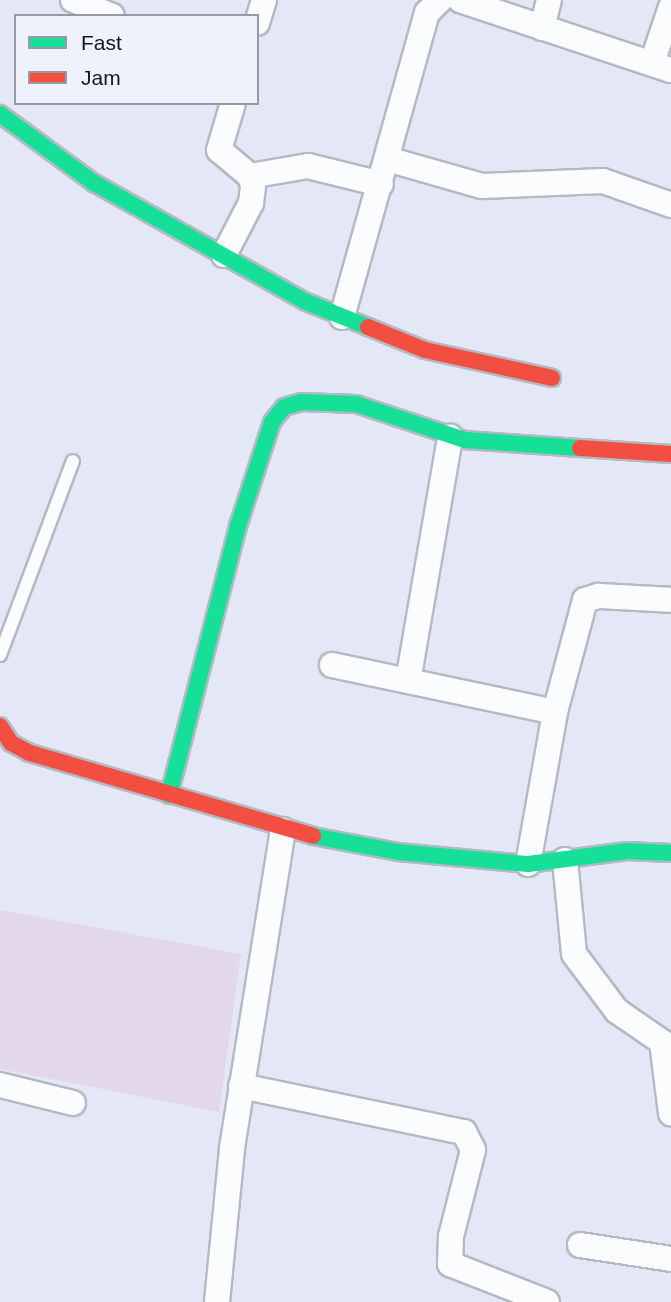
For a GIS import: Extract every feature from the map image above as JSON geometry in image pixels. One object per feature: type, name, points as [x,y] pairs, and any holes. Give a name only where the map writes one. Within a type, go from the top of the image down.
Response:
[{"type":"street","points":[[73,0],[107,14]]},
{"type":"street","points":[[342,317],[427,13],[439,0]]},
{"type":"street","points":[[460,0],[661,66],[671,7]]},
{"type":"street","points":[[542,28],[548,0]]},
{"type":"street","points":[[224,255],[251,203],[250,177],[219,150],[232,105]]},
{"type":"street","points":[[0,114],[94,183],[342,317],[425,350],[552,378]]},
{"type":"street","points":[[387,159],[482,186],[603,181],[671,205]]},
{"type":"street","points":[[250,177],[308,166],[381,184]]},
{"type":"street","points":[[169,795],[238,526],[272,422],[284,407],[301,402],[356,404],[450,437],[671,454]]},
{"type":"street","points":[[408,681],[450,437]]},
{"type":"street","points":[[528,864],[555,712],[585,600],[671,600]]},
{"type":"street","points":[[332,665],[555,712]]},
{"type":"street","points":[[0,726],[11,743],[30,753],[283,830],[398,852],[528,864],[628,851],[671,853]]},
{"type":"street","points":[[217,1302],[241,1086],[283,830]]},
{"type":"street","points":[[565,860],[574,954],[617,1011],[662,1042],[671,1112]]},
{"type":"street","points":[[0,1085],[73,1103]]},
{"type":"street","points":[[241,1086],[464,1132],[473,1150],[451,1236],[450,1264],[547,1302]]},
{"type":"street","points":[[580,1245],[671,1259]]},
{"type":"lane","points":[[0,655],[73,461]]},
{"type":"shaded area","points":[[0,910],[241,954],[219,1112],[0,1069]]},
{"type":"traffic: fast","points":[[0,114],[94,183],[304,301],[368,327]]},
{"type":"traffic: fast","points":[[169,795],[238,526],[272,422],[284,407],[301,402],[356,404],[465,440],[580,448]]},
{"type":"traffic: fast","points":[[313,836],[398,852],[528,864],[627,851],[671,853]]},
{"type":"traffic: jam","points":[[368,327],[425,350],[552,378]]},
{"type":"traffic: jam","points":[[580,448],[671,454]]},
{"type":"traffic: jam","points":[[0,726],[11,743],[30,753],[313,836]]}]
